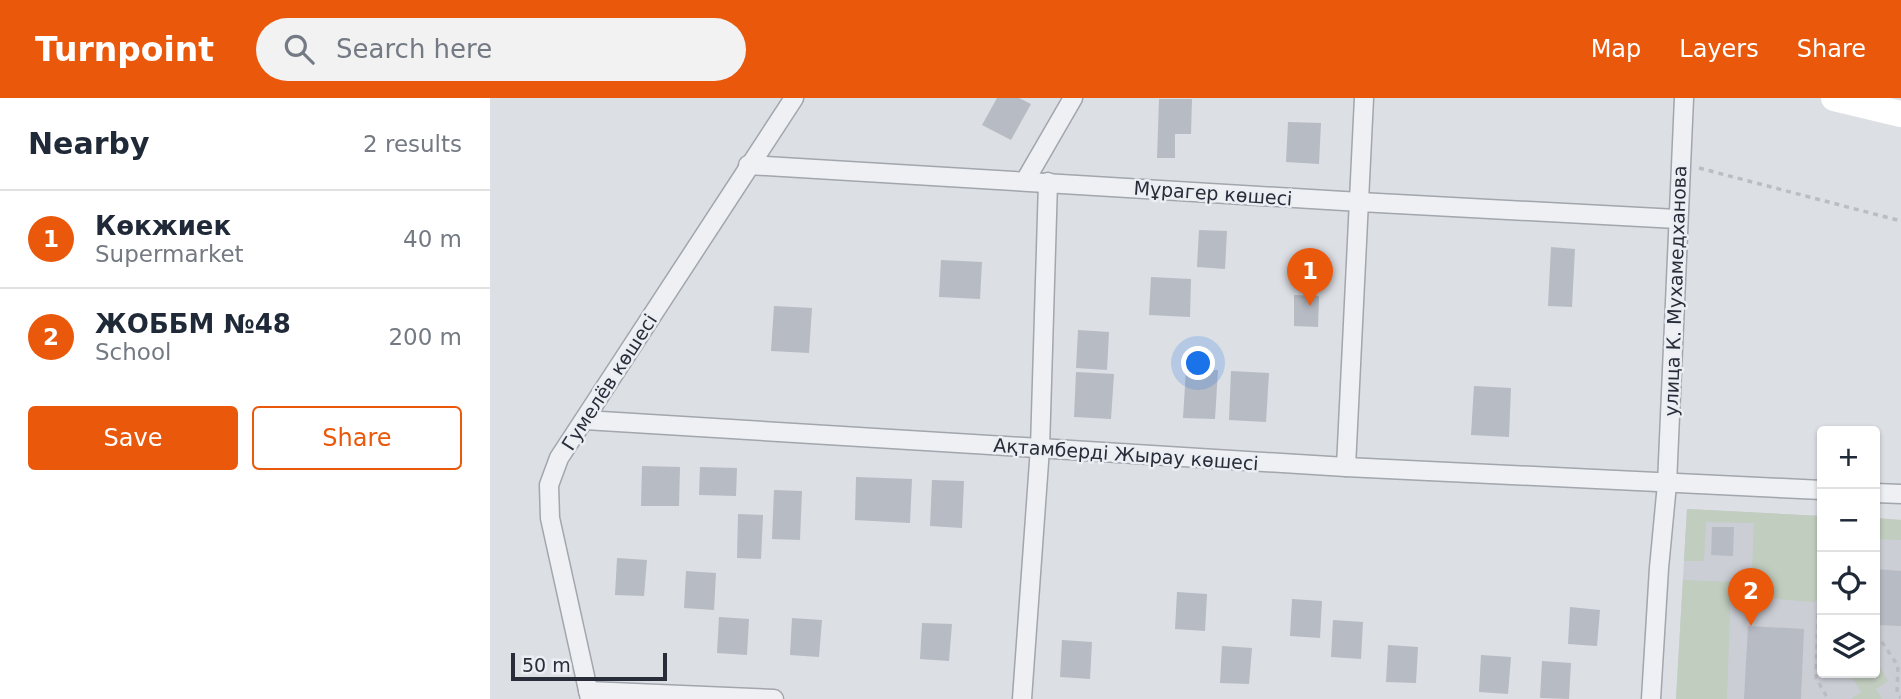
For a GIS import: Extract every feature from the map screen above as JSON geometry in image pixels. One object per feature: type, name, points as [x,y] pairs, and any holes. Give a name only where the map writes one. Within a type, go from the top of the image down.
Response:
[{"type":"main road","points":[[1834,98],[1901,114]]},
{"type":"street","name":"Гумелёв көшесі","points":[[589,695],[556,553],[550,518],[549,485],[559,458],[794,98]]},
{"type":"street","points":[[1025,181],[1073,98]]},
{"type":"street","points":[[1346,467],[1364,98]]},
{"type":"street","name":"улица К. Мухамедханова","points":[[1651,699],[1667,484],[1684,98]]},
{"type":"street","name":"Мұрагер көшесі","points":[[748,165],[1677,219]]},
{"type":"street","points":[[1022,699],[1040,448],[1048,182]]},
{"type":"street","name":"Ақтамберді Жырау көшесі","points":[[585,420],[1346,467],[1817,490]]},
{"type":"street","points":[[1880,493],[1901,494]]},
{"type":"street","points":[[589,695],[774,699]]},
{"type":"path","points":[[1681,163],[1901,221]]},
{"type":"path","points":[[1880,639],[1898,666],[1898,692],[1901,698]]},
{"type":"path","points":[[1817,660],[1815,678],[1828,699]]},
{"type":"shaded area","points":[[1687,509],[1817,516],[1817,678],[1880,678],[1880,518],[1901,520],[1901,699],[1676,699]]},
{"type":"green space","points":[[1687,509],[1817,516],[1817,600],[1813,602],[1751,597],[1754,523],[1706,522],[1704,561],[1684,561]]},
{"type":"green space","points":[[1880,518],[1901,520],[1901,540],[1880,539]]},
{"type":"green space","points":[[1683,580],[1731,582],[1727,699],[1676,699]]},
{"type":"green space","points":[[1880,667],[1888,681],[1876,689],[1882,699],[1851,699],[1861,692],[1852,678],[1880,678]]},
{"type":"building","points":[[997,98],[1019,98],[1031,104],[1011,140],[982,125]]},
{"type":"building","points":[[1159,99],[1192,99],[1191,134],[1175,134],[1175,158],[1157,158]]},
{"type":"building","points":[[1288,122],[1321,123],[1319,164],[1286,162]]},
{"type":"building","points":[[1199,230],[1227,231],[1225,269],[1197,267]]},
{"type":"building","points":[[1551,247],[1575,249],[1572,307],[1548,306]]},
{"type":"building","points":[[941,260],[982,262],[980,299],[939,297]]},
{"type":"building","points":[[1151,277],[1191,279],[1190,317],[1149,315]]},
{"type":"building","points":[[1294,295],[1319,296],[1318,327],[1294,326]]},
{"type":"building","points":[[774,306],[812,308],[809,353],[771,351]]},
{"type":"building","points":[[1078,330],[1109,332],[1107,370],[1076,368]]},
{"type":"building","points":[[1186,369],[1218,370],[1215,419],[1183,418]]},
{"type":"building","points":[[1231,371],[1269,373],[1266,422],[1229,420]]},
{"type":"building","points":[[1076,372],[1114,374],[1111,419],[1074,417]]},
{"type":"building","points":[[1474,386],[1511,388],[1509,437],[1471,435]]},
{"type":"building","points":[[642,466],[680,467],[679,506],[641,506]]},
{"type":"building","points":[[700,467],[737,468],[736,496],[699,495]]},
{"type":"building","points":[[856,477],[912,479],[910,523],[855,520]]},
{"type":"building","points":[[932,480],[964,481],[962,528],[930,526]]},
{"type":"building","points":[[774,490],[802,491],[800,540],[772,539]]},
{"type":"building","points":[[738,514],[763,515],[761,559],[737,558]]},
{"type":"building","points":[[1712,527],[1734,527],[1733,556],[1711,555]]},
{"type":"building","points":[[617,558],[647,560],[644,596],[615,595]]},
{"type":"building","points":[[1880,569],[1901,571],[1901,626],[1880,625]]},
{"type":"building","points":[[686,571],[716,573],[714,610],[684,608]]},
{"type":"building","points":[[1177,592],[1207,594],[1205,631],[1175,629]]},
{"type":"building","points":[[1292,599],[1322,601],[1320,638],[1290,636]]},
{"type":"building","points":[[1570,607],[1600,610],[1597,646],[1568,644]]},
{"type":"building","points":[[719,617],[749,619],[747,655],[717,653]]},
{"type":"building","points":[[792,618],[822,620],[819,657],[790,655]]},
{"type":"building","points":[[1333,620],[1363,622],[1361,659],[1331,657]]},
{"type":"building","points":[[922,623],[952,624],[949,661],[920,659]]},
{"type":"building","points":[[1748,626],[1804,629],[1801,699],[1744,699]]},
{"type":"building","points":[[1062,640],[1092,642],[1090,679],[1060,677]]},
{"type":"building","points":[[1388,645],[1418,647],[1416,683],[1386,682]]},
{"type":"building","points":[[1222,646],[1252,648],[1249,684],[1220,683]]},
{"type":"building","points":[[1481,655],[1511,657],[1508,694],[1479,692]]},
{"type":"building","points":[[1542,661],[1571,663],[1569,699],[1540,698]]},
{"type":"place","name":"Көкжиек","points":[[1310,306]]},
{"type":"place","name":"ЖОББМ №48","points":[[1751,626]]}]
